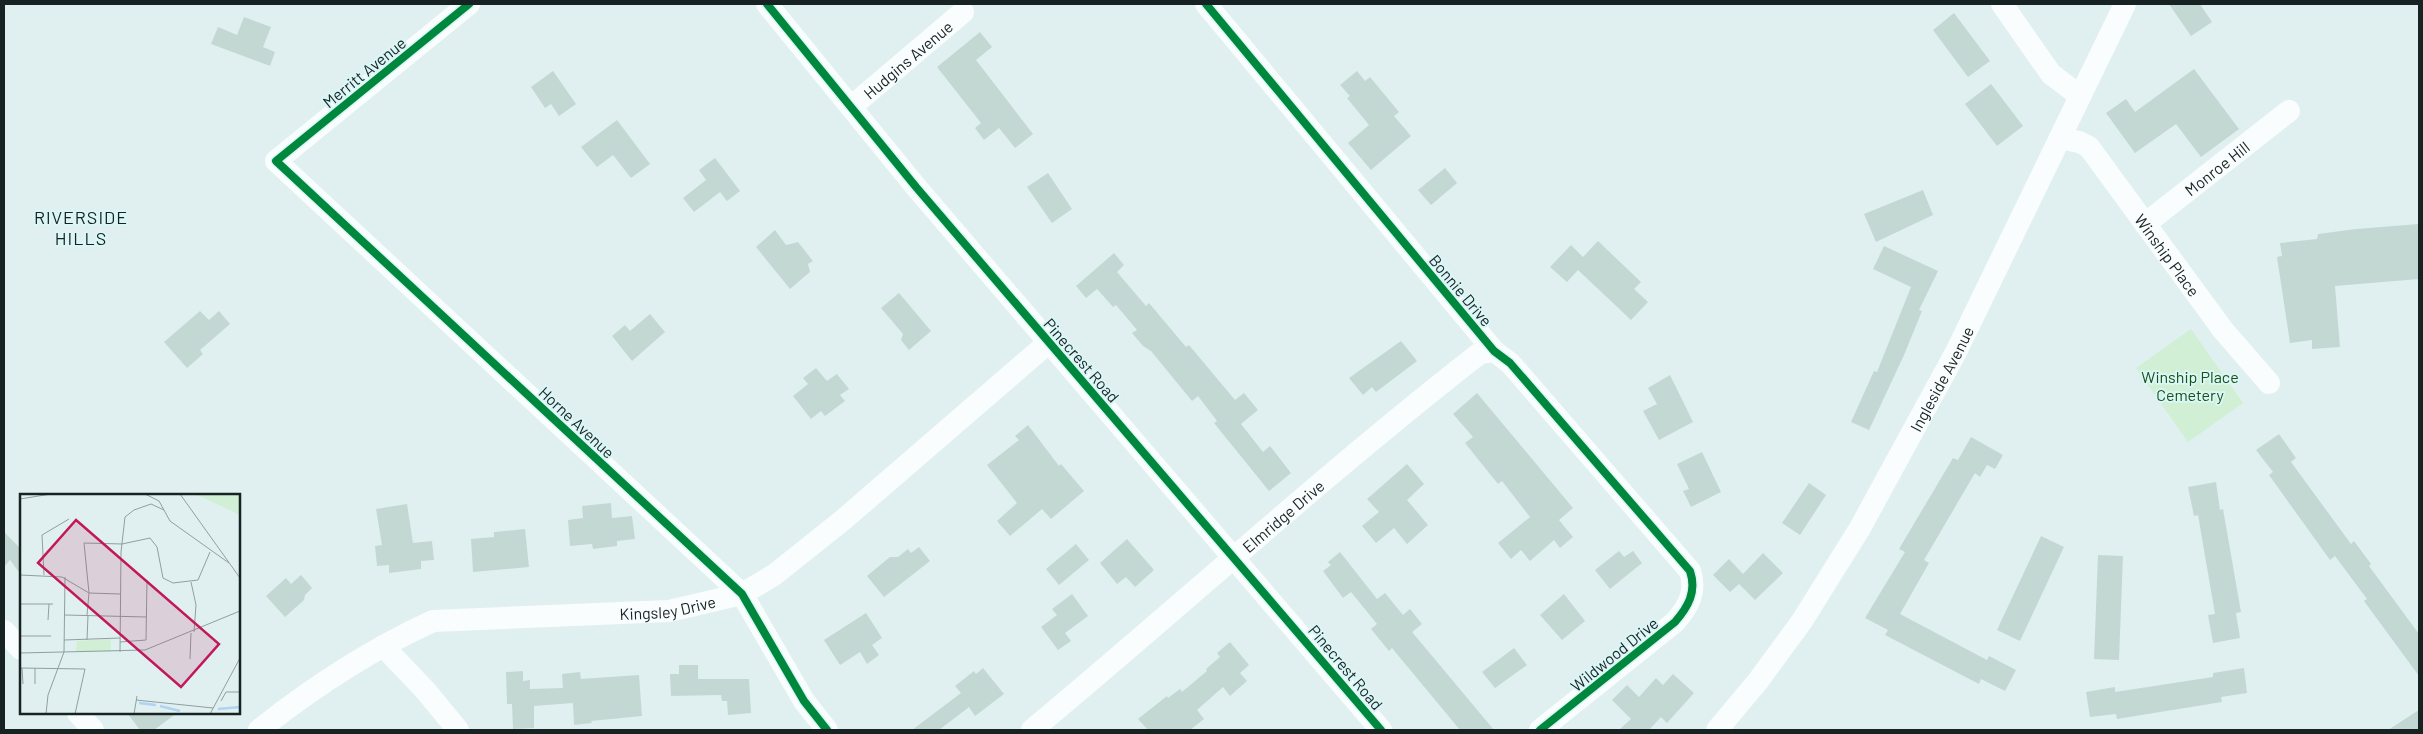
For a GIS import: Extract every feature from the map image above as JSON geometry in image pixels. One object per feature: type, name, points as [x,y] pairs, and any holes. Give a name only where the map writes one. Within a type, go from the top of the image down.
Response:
[{"type":"street","name":"Merritt Avenue","points":[[276,161],[469,4]]},
{"type":"street","name":"Pinecrest Road","points":[[766,4],[1048,343],[1236,558],[1381,730]]},
{"type":"street","name":"Bonnie Drive","points":[[1206,4],[1494,351],[1510,362],[1690,571],[1693,590]]},
{"type":"street","points":[[2002,4],[2052,74],[2080,96]]},
{"type":"street","name":"Ingleside Avenue","points":[[1717,730],[1802,621],[1860,528],[1956,352],[2125,4]]},
{"type":"street","name":"Hudgins Avenue","points":[[851,107],[963,12]]},
{"type":"street","name":"Monroe Hill","points":[[2145,224],[2289,111]]},
{"type":"street","name":"Winship Place","points":[[2060,138],[2079,142],[2089,147],[2223,330],[2269,383]]},
{"type":"street","name":"Horne Avenue","points":[[276,161],[742,594],[804,702],[827,730]]},
{"type":"street","name":"Kingsley Drive","points":[[259,730],[336,674],[383,646],[433,621],[669,611],[742,594],[774,575],[843,520],[1048,343]]},
{"type":"street","name":"Elmridge Drive","points":[[1032,730],[1236,558],[1395,419],[1480,353],[1494,351]]},
{"type":"street","name":"Wildwood Drive","points":[[1540,730],[1674,622],[1687,608],[1693,590]]},
{"type":"street","points":[[4,631],[20,648]]},
{"type":"street","points":[[383,646],[425,690],[458,730]]},
{"type":"street","points":[[79,714],[93,730]]},
{"type":"green space","name":"Winship Place Cemetery","points":[[2191,329],[2243,403],[2188,442],[2136,368]]},
{"type":"building","points":[[2169,4],[2200,4],[2212,22],[2191,36]]},
{"type":"building","points":[[1954,13],[1990,61],[1968,77],[1933,30]]},
{"type":"building","points":[[244,17],[271,27],[263,47],[275,52],[270,66],[211,44],[218,27],[237,35]]},
{"type":"building","points":[[980,32],[992,47],[976,60],[1033,134],[1015,148],[999,128],[984,140],[975,128],[981,123],[937,67]]},
{"type":"building","points":[[2194,69],[2239,129],[2201,157],[2176,124],[2135,153],[2106,113],[2126,99],[2135,112]]},
{"type":"building","points":[[553,71],[576,104],[559,116],[551,104],[545,108],[531,87]]},
{"type":"building","points":[[1357,71],[1365,81],[1370,77],[1399,112],[1394,116],[1411,136],[1371,170],[1348,143],[1369,125],[1347,98],[1350,96],[1340,85]]},
{"type":"building","points":[[1991,84],[2023,126],[1997,146],[1965,104]]},
{"type":"building","points":[[617,120],[650,164],[631,178],[613,155],[597,167],[581,147]]},
{"type":"building","points":[[715,158],[740,191],[727,201],[720,192],[694,212],[683,198],[706,180],[699,170]]},
{"type":"building","points":[[1445,168],[1457,183],[1431,205],[1418,190]]},
{"type":"building","points":[[1048,173],[1072,209],[1052,223],[1027,187]]},
{"type":"building","points":[[1923,190],[1933,215],[1876,242],[1864,214]]},
{"type":"building","points":[[2419,224],[2419,279],[2335,286],[2340,347],[2312,349],[2312,340],[2290,343],[2277,257],[2282,256],[2280,243],[2317,239],[2318,234]]},
{"type":"building","points":[[775,230],[786,245],[798,242],[813,261],[808,264],[810,272],[790,289],[756,247]]},
{"type":"building","points":[[1598,241],[1641,282],[1634,289],[1648,302],[1631,320],[1578,270],[1567,282],[1550,267],[1571,245],[1583,257]]},
{"type":"building","points":[[1884,246],[1938,271],[1919,310],[1922,311],[1904,355],[1869,430],[1851,422],[1874,371],[1877,372],[1911,287],[1873,269]]},
{"type":"building","points":[[1114,253],[1124,265],[1117,272],[1146,306],[1149,303],[1186,347],[1189,345],[1235,400],[1244,393],[1258,410],[1241,424],[1263,452],[1270,446],[1291,473],[1269,491],[1214,423],[1217,421],[1198,396],[1192,401],[1151,351],[1143,346],[1132,333],[1137,330],[1116,305],[1113,307],[1097,289],[1086,298],[1076,286]]},
{"type":"building","points":[[899,293],[931,331],[909,350],[901,340],[903,334],[881,308]]},
{"type":"building","points":[[200,311],[209,320],[219,311],[230,324],[200,350],[203,354],[187,368],[164,342]]},
{"type":"building","points":[[650,314],[665,332],[632,361],[612,336],[625,325],[630,331]]},
{"type":"building","points":[[1401,341],[1417,361],[1376,392],[1372,387],[1363,395],[1349,378]]},
{"type":"building","points":[[816,368],[827,381],[837,374],[849,389],[840,395],[845,401],[825,416],[821,411],[811,419],[793,396],[808,384],[803,378]]},
{"type":"building","points":[[1670,375],[1693,422],[1659,440],[1643,411],[1657,404],[1648,388]]},
{"type":"building","points":[[1477,393],[1573,508],[1559,520],[1573,537],[1560,548],[1554,540],[1530,561],[1521,550],[1511,559],[1498,543],[1530,517],[1502,481],[1498,484],[1465,443],[1473,437],[1453,414]]},
{"type":"building","points":[[1028,425],[1059,466],[1061,464],[1084,491],[1051,519],[1042,509],[1010,536],[997,521],[1017,503],[987,465],[1019,440],[1015,436]]},
{"type":"building","points":[[2279,434],[2296,458],[2291,462],[2351,544],[2354,541],[2371,564],[2369,566],[2419,634],[2419,676],[2364,601],[2367,599],[2335,556],[2330,560],[2269,475],[2273,472],[2256,450]]},
{"type":"building","points":[[1971,437],[2003,455],[1995,469],[1987,465],[1980,477],[1975,473],[1924,560],[1929,563],[1900,614],[1987,660],[1989,656],[2016,670],[2005,691],[1981,679],[1979,684],[1885,635],[1888,630],[1865,618],[1905,552],[1899,549],[1953,458],[1958,460]]},
{"type":"building","points":[[1702,452],[1721,492],[1691,507],[1683,491],[1689,489],[1677,464]]},
{"type":"building","points":[[1407,464],[1424,484],[1407,500],[1428,525],[1407,544],[1394,528],[1376,543],[1362,526],[1379,512],[1367,499]]},
{"type":"building","points":[[2216,482],[2220,510],[2223,509],[2241,612],[2236,613],[2240,638],[2213,643],[2208,615],[2215,614],[2198,515],[2194,516],[2188,487]]},
{"type":"building","points":[[1809,483],[1826,495],[1800,535],[1782,523]]},
{"type":"building","points":[[611,503],[612,518],[632,516],[635,539],[617,541],[617,546],[593,549],[592,544],[570,546],[568,520],[583,518],[582,506]]},
{"type":"building","points":[[407,504],[413,543],[432,541],[434,560],[421,561],[421,569],[389,573],[389,565],[377,566],[375,546],[382,545],[376,509]]},
{"type":"building","points":[[525,529],[529,567],[473,572],[471,539],[494,537],[494,532]]},
{"type":"building","points":[[4,532],[20,548],[20,574],[10,560],[4,567]]},
{"type":"building","points":[[2041,536],[2064,547],[2020,641],[1997,630]]},
{"type":"building","points":[[1127,539],[1154,570],[1135,587],[1126,577],[1117,584],[1100,563]]},
{"type":"building","points":[[1076,544],[1089,560],[1059,585],[1046,569]]},
{"type":"building","points":[[919,547],[930,561],[884,597],[867,576],[890,557],[898,557],[908,549],[911,553]]},
{"type":"building","points":[[1619,551],[1624,557],[1633,551],[1642,563],[1610,589],[1595,570]]},
{"type":"building","points":[[1340,552],[1377,599],[1385,593],[1403,615],[1410,609],[1422,624],[1412,632],[1494,730],[1460,730],[1392,648],[1389,651],[1371,629],[1377,624],[1351,592],[1343,598],[1323,571],[1331,565],[1328,562]]},
{"type":"building","points":[[1763,553],[1783,573],[1755,600],[1739,584],[1730,592],[1713,575],[1729,559],[1743,574]]},
{"type":"building","points":[[2098,555],[2123,556],[2119,660],[2094,659]]},
{"type":"building","points":[[301,575],[312,588],[305,595],[304,600],[285,617],[266,596],[286,578],[291,584]]},
{"type":"building","points":[[1072,594],[1088,616],[1065,633],[1071,641],[1058,650],[1041,627],[1057,615],[1052,609]]},
{"type":"building","points":[[1564,594],[1585,621],[1562,640],[1540,615]]},
{"type":"building","points":[[866,613],[882,638],[872,645],[879,655],[867,664],[860,652],[840,665],[824,640]]},
{"type":"building","points":[[1230,642],[1249,665],[1240,673],[1247,681],[1230,696],[1223,687],[1197,710],[1204,719],[1190,730],[1148,730],[1138,719],[1167,696],[1168,698],[1180,689],[1182,692],[1207,671],[1206,669],[1220,657],[1217,653]]},
{"type":"building","points":[[1514,648],[1527,665],[1495,688],[1482,672]]},
{"type":"building","points":[[679,665],[698,665],[698,679],[749,679],[751,713],[728,715],[727,701],[722,701],[721,695],[671,696],[670,674],[679,674]]},
{"type":"building","points":[[983,668],[1004,694],[975,716],[969,707],[939,730],[912,730],[961,693],[955,686],[974,671],[976,674]]},
{"type":"building","points":[[2244,668],[2247,693],[2221,697],[2222,702],[2117,719],[2116,714],[2090,717],[2086,692],[2115,687],[2115,692],[2213,677],[2213,673]]},
{"type":"building","points":[[523,671],[523,681],[530,680],[530,689],[563,688],[562,674],[580,672],[581,679],[639,675],[642,716],[591,721],[592,723],[574,725],[573,703],[534,706],[534,728],[513,729],[512,704],[507,704],[506,672]]},
{"type":"building","points":[[1673,674],[1694,693],[1667,723],[1661,717],[1649,730],[1619,730],[1631,719],[1612,700],[1627,685],[1639,697],[1656,678],[1663,685]]},
{"type":"building","points":[[2419,710],[2419,730],[2388,730]]},
{"type":"building","points":[[128,714],[176,714],[154,730],[140,730]]},
{"type":"cycle path","points":[[469,4],[276,161],[742,594],[804,701],[827,730]]},
{"type":"cycle path","points":[[767,4],[916,187],[1381,730]]},
{"type":"cycle path","points":[[1206,4],[1494,351],[1510,363],[1690,571],[1692,579],[1690,599],[1684,611],[1675,622],[1540,730]]},
{"type":"district","name":"RIVERSIDE HILLS","points":[[81,227]]}]
